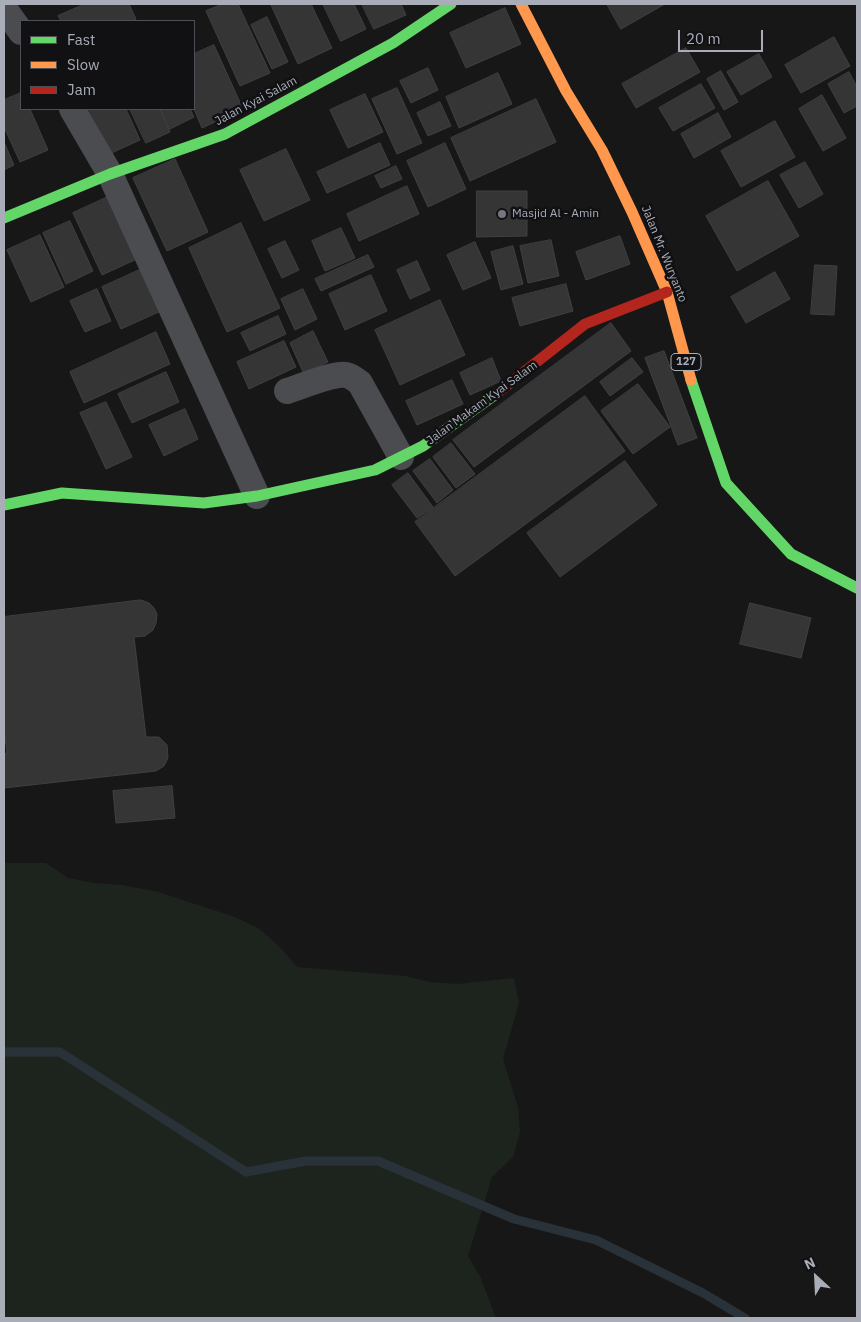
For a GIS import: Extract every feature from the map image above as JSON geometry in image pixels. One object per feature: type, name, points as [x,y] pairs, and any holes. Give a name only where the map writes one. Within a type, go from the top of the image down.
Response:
[{"type":"street","name":"Jalan Kyai Salam","points":[[4,218],[110,174],[225,134],[393,43],[452,4]]},
{"type":"street","name":"Jalan Mr. Wuryanto","points":[[521,4],[566,91],[602,150],[667,292],[696,398],[726,483],[791,554],[857,588]]},
{"type":"street","points":[[4,8],[20,31]]},
{"type":"street","points":[[73,110],[110,174],[256,496]]},
{"type":"street","name":"Jalan Makam Kyai Salam","points":[[4,505],[62,493],[204,503],[256,496],[375,470],[423,446],[479,408],[585,324],[667,292]]},
{"type":"street","points":[[287,392],[344,375],[352,377],[360,383],[401,457]]},
{"type":"shaded area","points":[[4,863],[46,863],[68,878],[155,891],[235,917],[258,928],[278,945],[297,967],[405,976],[430,982],[457,984],[514,978],[519,1003],[503,1059],[518,1107],[520,1132],[513,1157],[492,1177],[468,1256],[481,1278],[496,1318],[4,1318]]},
{"type":"building","points":[[85,4],[129,4],[136,19],[60,20],[58,16]]},
{"type":"building","points":[[223,4],[238,4],[270,73],[240,86],[206,11]]},
{"type":"building","points":[[311,4],[332,48],[298,64],[271,5]]},
{"type":"building","points":[[323,4],[354,4],[366,29],[341,41]]},
{"type":"building","points":[[362,4],[401,4],[406,15],[374,29]]},
{"type":"building","points":[[607,4],[665,4],[621,29]]},
{"type":"building","points":[[505,8],[521,44],[466,68],[450,33]]},
{"type":"building","points":[[267,17],[288,62],[272,69],[251,25]]},
{"type":"building","points":[[834,37],[850,66],[801,93],[785,65]]},
{"type":"building","points":[[214,45],[243,109],[202,128],[194,110],[195,54]]},
{"type":"building","points":[[686,48],[700,72],[636,108],[622,84]]},
{"type":"building","points":[[759,54],[772,77],[741,95],[727,72]]},
{"type":"building","points":[[428,68],[438,90],[411,103],[400,81]]},
{"type":"building","points":[[721,71],[738,102],[724,110],[707,79]]},
{"type":"building","points":[[849,72],[857,87],[857,106],[844,113],[828,84]]},
{"type":"building","points":[[498,73],[512,104],[459,128],[446,97]]},
{"type":"building","points":[[701,84],[715,108],[673,131],[659,108]]},
{"type":"building","points":[[397,88],[422,143],[397,154],[372,99]]},
{"type":"building","points":[[20,93],[20,110],[30,110],[48,150],[20,162],[4,127],[4,100]]},
{"type":"building","points":[[365,94],[383,132],[348,148],[330,110]]},
{"type":"building","points":[[822,95],[846,138],[823,151],[799,109]]},
{"type":"building","points":[[536,99],[556,142],[470,181],[451,138]]},
{"type":"building","points":[[440,102],[451,126],[428,136],[417,113]]},
{"type":"building","points":[[86,110],[126,110],[140,140],[107,155]]},
{"type":"building","points":[[130,110],[160,110],[170,132],[146,143]]},
{"type":"building","points":[[161,110],[190,110],[194,117],[170,129]]},
{"type":"building","points":[[718,113],[731,137],[694,158],[681,134]]},
{"type":"building","points":[[775,121],[795,157],[741,187],[721,151]]},
{"type":"building","points":[[4,142],[14,165],[4,170]]},
{"type":"building","points":[[380,143],[390,165],[327,193],[317,172]]},
{"type":"building","points":[[445,143],[466,189],[428,207],[407,161]]},
{"type":"building","points":[[286,149],[310,200],[264,221],[240,170]]},
{"type":"building","points":[[175,159],[208,232],[167,251],[133,178]]},
{"type":"building","points":[[805,162],[823,194],[799,208],[780,175]]},
{"type":"building","points":[[396,166],[402,179],[381,188],[375,176]]},
{"type":"building","points":[[768,181],[799,236],[737,271],[706,216]]},
{"type":"building","points":[[407,186],[419,214],[359,241],[347,214]]},
{"type":"building","name":"Masjid Al - Amin","points":[[477,191],[527,191],[527,236],[477,237]]},
{"type":"building","points":[[110,196],[139,258],[102,275],[73,213]]},
{"type":"building","points":[[70,221],[93,271],[66,284],[43,233]]},
{"type":"building","points":[[241,223],[280,308],[227,332],[189,248]]},
{"type":"building","points":[[341,228],[355,258],[325,271],[312,241]]},
{"type":"building","points":[[40,235],[64,287],[31,302],[7,250]]},
{"type":"building","points":[[620,236],[630,264],[586,280],[576,252]]},
{"type":"building","points":[[551,240],[559,276],[528,283],[520,246]]},
{"type":"building","points":[[285,241],[299,270],[282,278],[268,249]]},
{"type":"building","points":[[475,242],[491,278],[463,290],[447,255]]},
{"type":"building","points":[[513,246],[523,284],[501,290],[491,252]]},
{"type":"building","points":[[368,255],[374,267],[321,291],[315,279]]},
{"type":"building","points":[[417,261],[430,290],[410,299],[397,270]]},
{"type":"building","points":[[815,265],[837,266],[834,315],[811,314]]},
{"type":"building","points":[[144,268],[163,310],[121,329],[102,287]]},
{"type":"building","points":[[775,272],[790,299],[746,323],[731,297]]},
{"type":"building","points":[[371,275],[387,311],[345,330],[329,294]]},
{"type":"building","points":[[566,284],[573,311],[520,326],[512,298]]},
{"type":"building","points":[[97,289],[111,321],[85,332],[70,301]]},
{"type":"building","points":[[303,289],[317,319],[295,330],[281,299]]},
{"type":"building","points":[[440,300],[465,355],[400,385],[375,330]]},
{"type":"building","points":[[278,316],[286,334],[250,351],[241,333]]},
{"type":"building","points":[[611,323],[631,351],[474,467],[453,440]]},
{"type":"building","points":[[313,331],[328,362],[304,374],[290,343]]},
{"type":"building","points":[[156,332],[170,364],[84,403],[70,372]]},
{"type":"building","points":[[284,341],[296,367],[249,389],[237,362]]},
{"type":"building","points":[[664,351],[697,438],[678,445],[645,358]]},
{"type":"building","points":[[492,358],[501,381],[470,395],[460,373]]},
{"type":"building","points":[[632,358],[643,372],[610,396],[600,382]]},
{"type":"building","points":[[166,372],[179,402],[132,423],[118,394]]},
{"type":"building","points":[[452,380],[463,404],[417,425],[406,401]]},
{"type":"building","points":[[638,384],[670,427],[633,454],[601,411]]},
{"type":"building","points":[[585,396],[625,451],[455,576],[415,522]]},
{"type":"building","points":[[106,402],[132,457],[106,469],[80,413]]},
{"type":"building","points":[[185,409],[198,439],[164,456],[149,425]]},
{"type":"building","points":[[451,443],[475,474],[456,488],[433,457]]},
{"type":"building","points":[[430,459],[453,490],[437,503],[413,471]]},
{"type":"building","points":[[625,461],[657,505],[560,577],[527,533]]},
{"type":"building","points":[[408,473],[433,507],[417,518],[392,485]]},
{"type":"building","points":[[141,600],[149,603],[157,614],[153,630],[145,636],[134,637],[146,737],[159,737],[167,745],[168,758],[164,766],[156,771],[4,788],[4,754],[7,753],[4,728],[4,617]]},
{"type":"building","points":[[750,603],[811,618],[801,658],[740,644]]},
{"type":"building","points":[[172,786],[175,818],[116,823],[113,791]]},
{"type":"waterway","points":[[4,1052],[60,1052],[246,1172],[306,1161],[378,1161],[514,1219],[596,1240],[703,1293],[745,1318]]},
{"type":"traffic: fast","points":[[4,218],[110,174],[225,134],[393,43],[451,4]]},
{"type":"traffic: fast","points":[[691,380],[726,483],[791,554],[857,588]]},
{"type":"traffic: fast","points":[[4,505],[62,493],[204,503],[257,496],[375,470],[423,446],[496,394]]},
{"type":"traffic: slow","points":[[521,4],[566,91],[602,150],[632,212],[667,292],[691,380]]},
{"type":"traffic: jam","points":[[496,394],[585,324],[667,292]]},
{"type":"place","name":"Masjid Al - Amin","points":[[502,214]]}]
